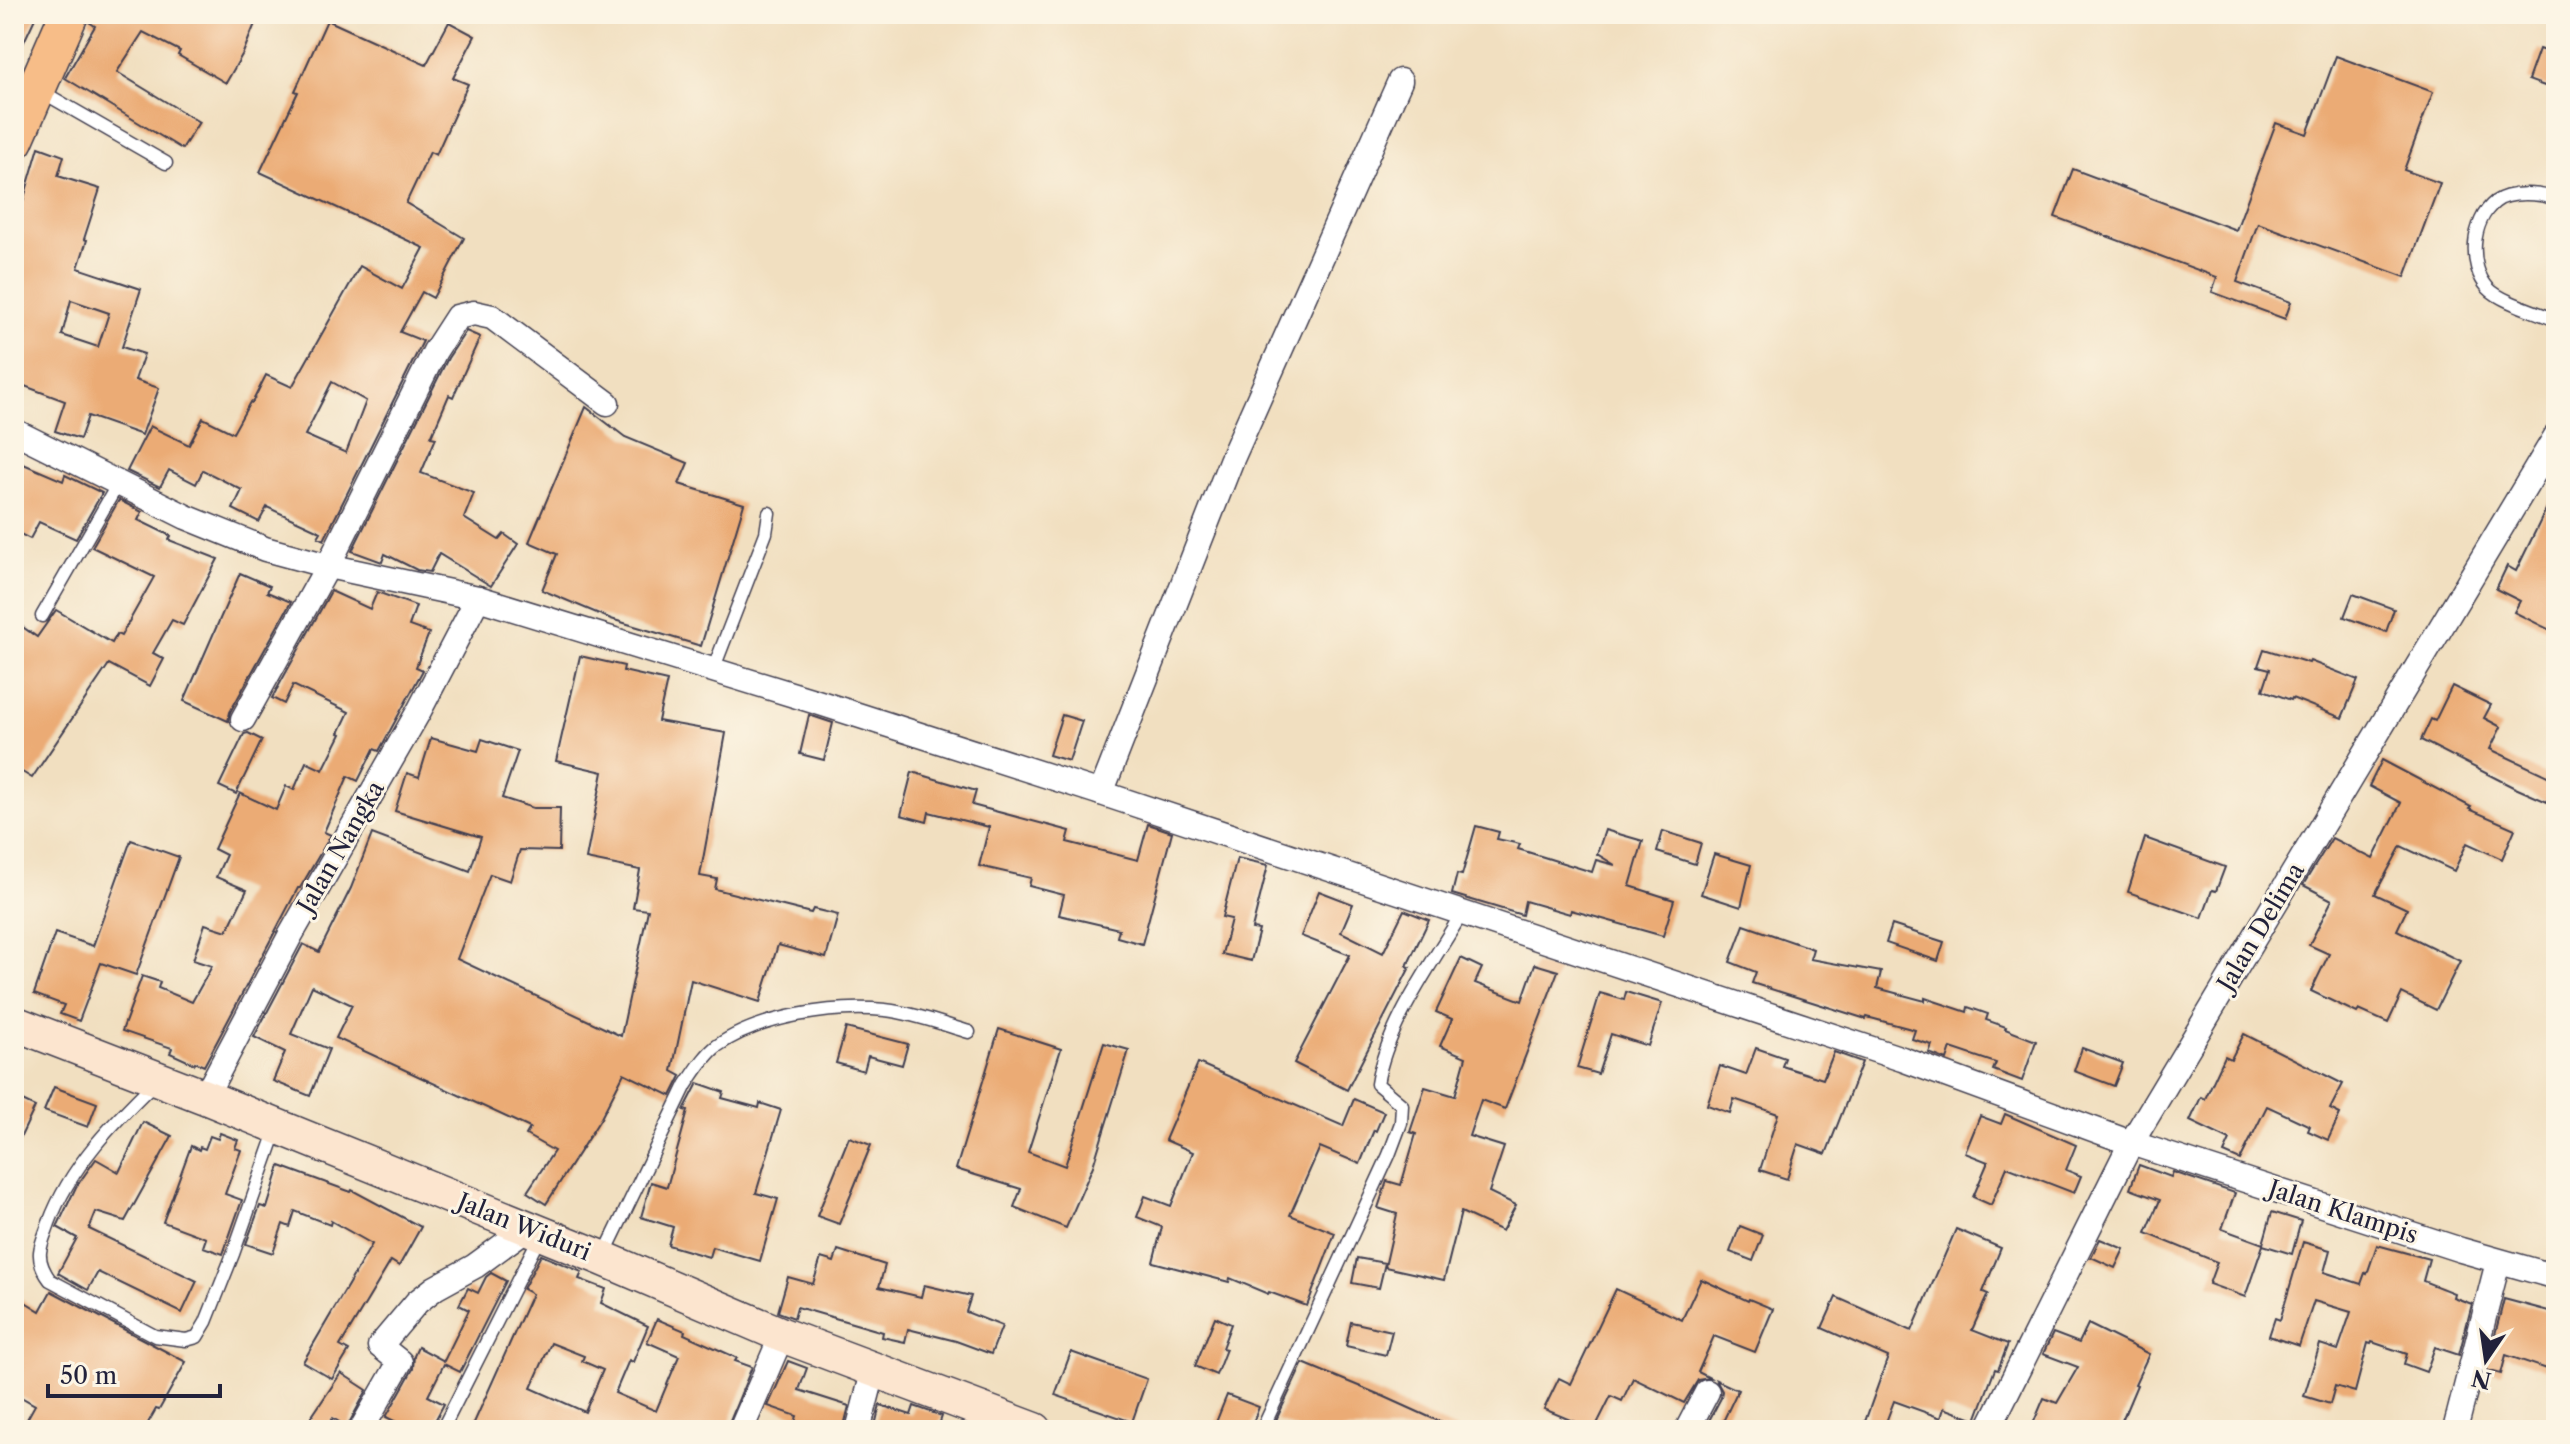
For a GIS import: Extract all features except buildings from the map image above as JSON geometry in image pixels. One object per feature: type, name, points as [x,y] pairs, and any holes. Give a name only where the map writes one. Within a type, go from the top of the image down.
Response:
[{"type":"main road","points":[[14,140],[69,14]]},
{"type":"main road","name":"Jalan Widuri","points":[[14,1023],[602,1258],[782,1335],[1035,1430]]},
{"type":"street","points":[[1101,793],[1231,461],[1400,81]]},
{"type":"street","points":[[243,719],[328,566],[435,351],[457,317],[474,313],[492,317],[607,403]]},
{"type":"street","name":"Jalan Klampis","points":[[14,431],[186,517],[265,549],[328,566],[478,598],[1101,793],[1902,1059],[2131,1143],[2498,1262],[2556,1277]]},
{"type":"street","name":"Jalan Delima","points":[[1988,1430],[2131,1143],[2556,436]]},
{"type":"street","name":"Jalan Nangka","points":[[205,1097],[290,936],[419,711],[478,598]]},
{"type":"street","points":[[361,1430],[400,1362],[380,1346],[417,1302],[435,1288],[534,1231]]},
{"type":"street","points":[[2455,1430],[2498,1262]]},
{"type":"street","points":[[741,1430],[782,1335]]},
{"type":"street","points":[[858,1430],[874,1369]]},
{"type":"street","points":[[1687,1430],[1707,1392]]},
{"type":"lane","points":[[36,89],[166,163]]},
{"type":"lane","points":[[2556,199],[2515,195],[2497,200],[2485,213],[2475,246],[2479,275],[2489,290],[2556,320]]},
{"type":"lane","points":[[42,616],[119,482]]},
{"type":"lane","points":[[713,670],[766,533],[769,513]]},
{"type":"lane","points":[[1262,1430],[1401,1123],[1402,1105],[1377,1084],[1380,1062],[1393,1032],[1462,913]]},
{"type":"lane","points":[[602,1258],[686,1085],[717,1047],[750,1030],[798,1014],[841,1009],[886,1010],[969,1032]]},
{"type":"lane","points":[[158,1079],[119,1117],[74,1173],[59,1197],[39,1254],[43,1270],[50,1280],[155,1336],[186,1340],[197,1337],[206,1322],[277,1126]]},
{"type":"lane","points":[[442,1430],[534,1231]]}]
